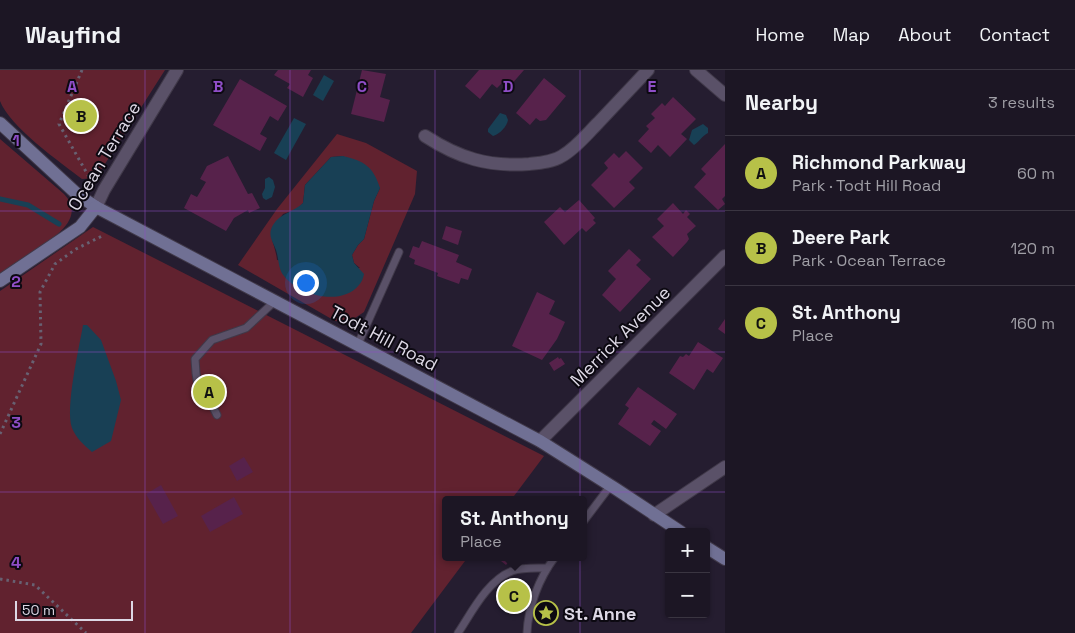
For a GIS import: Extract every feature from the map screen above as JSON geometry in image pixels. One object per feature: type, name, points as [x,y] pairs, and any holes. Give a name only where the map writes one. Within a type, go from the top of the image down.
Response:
[{"type":"street","name":"Ocean Terrace","points":[[0,281],[80,227],[96,207],[104,190],[176,70]]},
{"type":"street","points":[[425,136],[461,156],[484,163],[509,166],[537,164],[561,158],[575,147],[648,70]]},
{"type":"street","points":[[696,70],[725,95]]},
{"type":"street","name":"Todt Hill Road","points":[[0,123],[72,189],[96,207],[540,441],[611,485],[675,528]]},
{"type":"street","name":"Merrick Avenue","points":[[540,441],[725,256]]},
{"type":"street","points":[[654,515],[725,467]]},
{"type":"street","points":[[710,550],[725,560]]},
{"type":"lane","points":[[358,344],[399,252]]},
{"type":"lane","points":[[217,415],[211,404],[200,392],[195,360],[212,340],[246,328],[275,301]]},
{"type":"lane","points":[[587,517],[611,485]]},
{"type":"lane","points":[[527,633],[534,597],[552,561]]},
{"type":"lane","points":[[458,633],[496,581],[513,571],[547,568]]},
{"type":"path","points":[[82,70],[60,124],[89,177]]},
{"type":"path","points":[[0,434],[41,344],[40,292],[55,264],[76,249],[102,236]]},
{"type":"path","points":[[0,579],[35,585],[86,633]]},
{"type":"shaded area","points":[[0,70],[165,70],[96,178],[82,179],[36,143],[5,111],[0,101]]},
{"type":"shaded area","points":[[337,134],[366,143],[417,171],[415,194],[364,312],[349,322],[335,321],[238,265],[277,209]],"holes":[[[343,156],[380,188],[374,201],[364,239],[352,255],[354,263],[360,268],[277,260],[271,230],[283,214],[297,209],[303,203],[305,185],[331,157]]]},
{"type":"shaded area","points":[[0,139],[64,194],[70,203],[72,212],[64,228],[56,235],[0,274]]},
{"type":"shaded area","points":[[93,227],[544,456],[514,496],[442,496],[442,561],[465,561],[411,633],[0,633],[0,291]]},
{"type":"water","points":[[324,75],[334,81],[323,101],[313,95]]},
{"type":"water","points":[[500,113],[506,115],[508,120],[501,132],[493,136],[488,132],[488,129]]},
{"type":"water","points":[[294,118],[306,124],[286,160],[274,153]]},
{"type":"water","points":[[703,124],[708,128],[708,133],[694,145],[689,140],[692,130]]},
{"type":"water","points":[[343,156],[357,160],[367,166],[374,174],[380,188],[374,201],[364,239],[352,255],[354,263],[364,274],[361,283],[351,292],[342,296],[320,296],[300,289],[284,276],[271,238],[271,229],[279,218],[303,203],[305,185],[331,157]]},
{"type":"water","points":[[269,177],[273,180],[275,187],[272,197],[266,200],[262,194],[265,188],[265,179]]},
{"type":"water","points":[[83,325],[87,325],[101,340],[121,400],[111,441],[92,452],[76,435],[70,419],[71,393]]},
{"type":"building","points":[[278,70],[311,70],[308,75],[313,78],[303,97],[287,88],[290,84],[274,75]]},
{"type":"building","points":[[362,70],[386,74],[380,97],[390,100],[384,122],[351,114]]},
{"type":"building","points":[[479,70],[524,70],[510,86],[504,81],[497,88],[492,84],[480,99],[465,86]]},
{"type":"building","points":[[544,78],[566,96],[546,120],[540,121],[536,118],[530,125],[516,113]]},
{"type":"building","points":[[240,79],[287,106],[278,121],[270,116],[260,134],[267,138],[260,151],[213,125]]},
{"type":"building","points":[[673,97],[696,119],[681,134],[687,139],[670,157],[658,145],[651,153],[638,141],[649,129],[646,126],[655,118],[651,114],[662,103],[665,106]]},
{"type":"building","points":[[725,144],[725,196],[722,199],[725,204],[718,210],[694,187],[706,174],[701,169]]},
{"type":"building","points":[[626,151],[643,168],[629,182],[635,188],[614,208],[591,185],[608,168],[604,163],[614,153],[619,158]]},
{"type":"building","points":[[228,156],[248,194],[252,193],[260,208],[249,213],[248,210],[234,218],[226,231],[184,208],[191,194],[197,197],[206,182],[200,179],[207,166]]},
{"type":"building","points":[[579,200],[595,218],[593,220],[596,223],[586,232],[582,228],[564,245],[544,222],[560,207],[565,212]]},
{"type":"building","points":[[673,203],[683,214],[686,210],[690,214],[687,217],[696,226],[687,234],[689,239],[673,257],[652,237],[664,226],[657,219]]},
{"type":"building","points":[[446,226],[462,231],[458,245],[442,239]]},
{"type":"building","points":[[422,241],[459,255],[456,262],[472,269],[468,280],[461,278],[459,284],[437,276],[438,273],[414,264],[415,260],[409,257],[413,246],[419,248]]},
{"type":"building","points":[[629,249],[641,260],[636,265],[651,279],[620,312],[602,295],[616,279],[608,271]]},
{"type":"building","points":[[537,292],[555,301],[549,314],[565,322],[557,339],[542,360],[512,346]]},
{"type":"building","points":[[725,319],[725,334],[718,329]]},
{"type":"building","points":[[698,342],[723,358],[713,373],[707,369],[694,390],[669,373],[680,356],[683,357],[686,354],[689,356]]},
{"type":"building","points":[[558,357],[565,364],[554,371],[549,363]]},
{"type":"building","points":[[638,387],[677,414],[666,429],[654,420],[651,424],[661,431],[650,446],[618,424],[629,408],[625,405]]},
{"type":"building","points":[[244,457],[253,472],[237,481],[229,466]]},
{"type":"building","points":[[161,485],[178,516],[163,524],[146,494]]},
{"type":"building","points":[[234,497],[243,514],[210,532],[201,516]]},
{"type":"building","points":[[501,561],[509,561],[506,565]]},
{"type":"waterway","points":[[0,199],[28,205],[59,224]]},
{"type":"place","name":"Deere Park","points":[[81,116]]},
{"type":"place","name":"Richmond Parkway","points":[[209,392]]},
{"type":"place","name":"St. Anthony","points":[[514,596]]},
{"type":"place","name":"St. Anne","points":[[546,613]]}]
